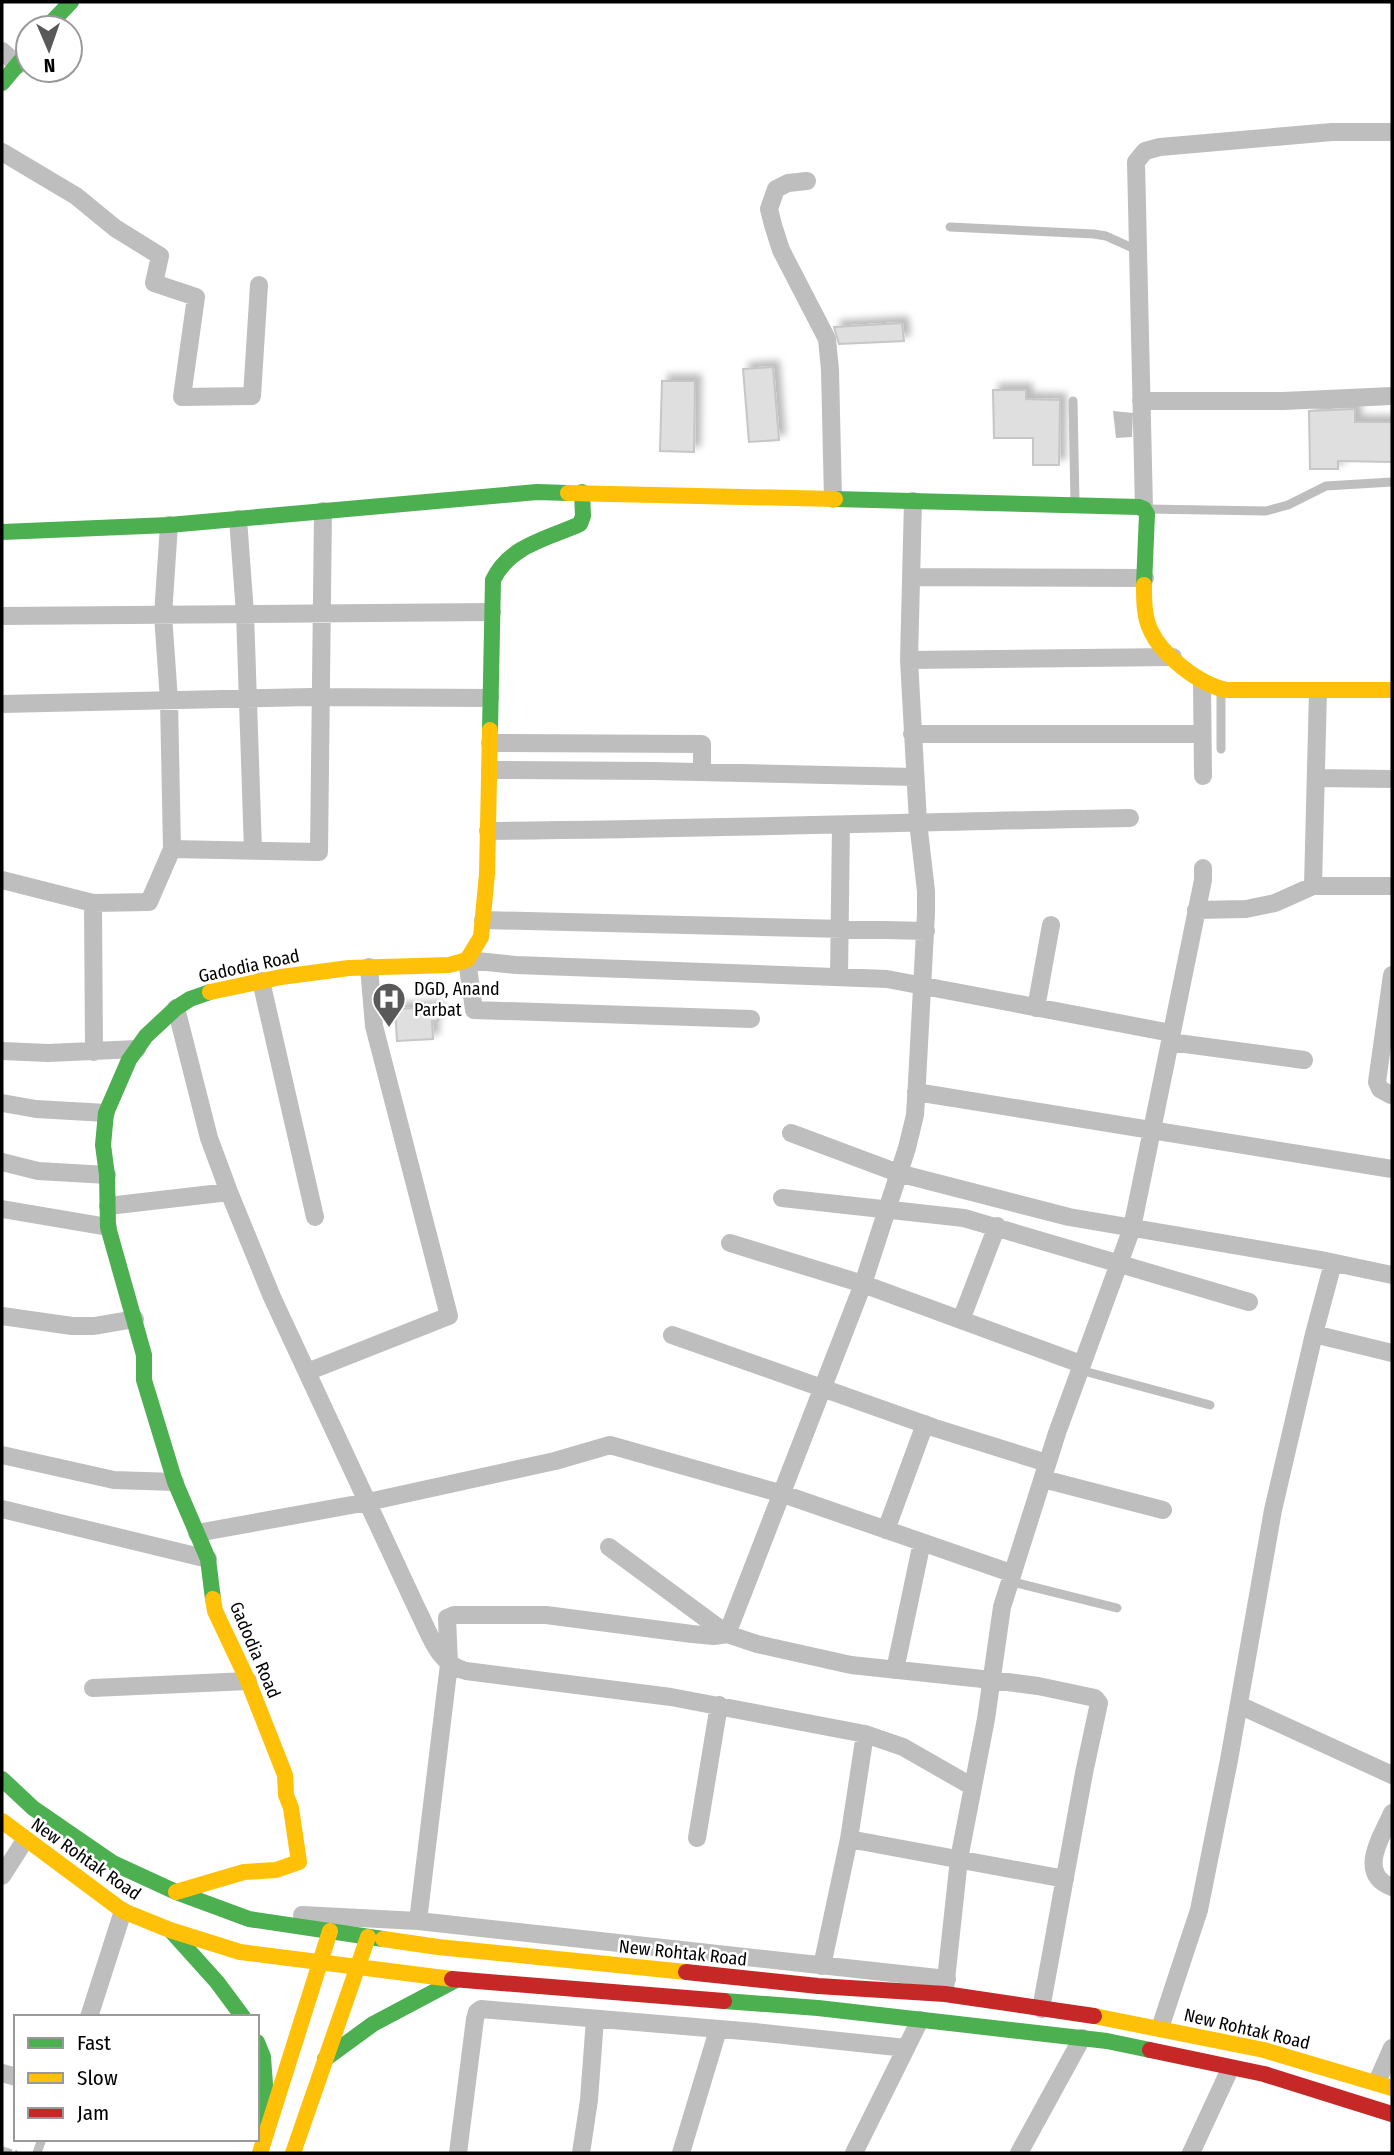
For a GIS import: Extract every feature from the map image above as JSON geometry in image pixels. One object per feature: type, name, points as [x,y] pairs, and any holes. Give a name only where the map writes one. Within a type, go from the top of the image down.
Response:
[{"type":"main road","points":[[2,83],[14,69]]},
{"type":"main road","points":[[2,532],[169,525],[537,492],[1144,509],[1147,514],[1144,607],[1148,627],[1173,657],[1202,683],[1221,690],[1392,690]]},
{"type":"main road","points":[[467,960],[481,937],[484,920],[490,770],[492,587],[495,573],[511,556],[527,546],[580,524],[583,516],[582,492]]},
{"type":"main road","name":"Gadodia Road","points":[[182,1891],[244,1872],[276,1870],[299,1862],[291,1808],[286,1795],[285,1775],[248,1681],[215,1611],[208,1559],[176,1482],[144,1380],[144,1355],[108,1227],[107,1175],[103,1146],[106,1112],[137,1049],[158,1023],[190,999],[218,989],[261,981],[369,967],[449,965],[467,960]]},
{"type":"main road","name":"New Rohtak Road","points":[[2,1779],[33,1808],[113,1863],[249,1919],[438,1947],[818,1986],[946,1986],[1041,2009],[1111,2018],[1264,2050],[1385,2085]]},
{"type":"main road","name":"New Rohtak Road","points":[[2,1821],[123,1911],[170,1930],[240,1952],[456,1980],[818,2008],[1107,2041],[1264,2074],[1392,2114]]},
{"type":"main road","points":[[170,1930],[217,1982],[242,2015]]},
{"type":"main road","points":[[260,2153],[330,1931]]},
{"type":"main road","points":[[293,2153],[368,1937]]},
{"type":"main road","points":[[325,2059],[373,2024],[456,1980]]},
{"type":"main road","points":[[259,2047],[263,2057],[268,2126]]},
{"type":"street","points":[[1144,509],[1136,162],[1145,151],[1160,147],[1332,132],[1392,132]]},
{"type":"street","points":[[2,152],[75,196],[115,228],[160,256],[154,283],[196,297],[182,397],[252,396],[259,285]]},
{"type":"street","points":[[807,181],[788,183],[776,189],[769,209],[781,250],[827,339],[833,499]]},
{"type":"street","points":[[1141,401],[1283,401],[1392,396]]},
{"type":"street","points":[[727,1634],[863,1284],[915,1115],[926,891],[918,822],[909,660],[913,501]]},
{"type":"street","points":[[172,849],[319,852],[323,511]]},
{"type":"street","points":[[239,519],[253,850]]},
{"type":"street","points":[[2,880],[93,903],[149,902],[172,849],[169,701],[163,615],[169,525]]},
{"type":"street","points":[[911,577],[1145,578]]},
{"type":"street","points":[[2,616],[492,611]]},
{"type":"street","points":[[909,660],[1173,657]]},
{"type":"street","points":[[1202,683],[1203,776]]},
{"type":"street","points":[[1313,886],[1318,691]]},
{"type":"street","points":[[2,704],[322,697],[491,698]]},
{"type":"street","points":[[912,734],[1202,734]]},
{"type":"street","points":[[490,743],[702,744],[702,772]]},
{"type":"street","points":[[490,770],[915,777]]},
{"type":"street","points":[[1316,778],[1392,779]]},
{"type":"street","points":[[488,831],[1130,818]]},
{"type":"street","points":[[839,976],[841,825]]},
{"type":"street","points":[[940,2023],[960,1859],[992,1680],[1002,1607],[1080,1367],[1132,1228],[1203,868]]},
{"type":"street","points":[[1196,910],[1246,909],[1275,903],[1313,886],[1392,886]]},
{"type":"street","points":[[93,903],[94,1052]]},
{"type":"street","points":[[484,920],[926,931]]},
{"type":"street","points":[[1036,1008],[1051,925]]},
{"type":"street","points":[[751,1019],[474,1010],[467,960],[516,965],[839,976],[923,985],[1171,1037],[1304,1060]]},
{"type":"street","points":[[306,1372],[449,1317],[373,1026],[369,967]]},
{"type":"street","points":[[1391,1095],[1380,1089],[1377,1082],[1392,975]]},
{"type":"street","points":[[261,981],[315,1217]]},
{"type":"street","points":[[176,1008],[209,1138],[229,1192],[306,1372],[442,1658],[466,1671],[719,1705],[865,1734],[903,1747],[973,1787]]},
{"type":"street","points":[[2,1051],[48,1053],[137,1049]]},
{"type":"street","points":[[916,1092],[1392,1169]]},
{"type":"street","points":[[2,1103],[36,1109],[106,1112]]},
{"type":"street","points":[[791,1133],[898,1173],[1069,1217],[1392,1275]]},
{"type":"street","points":[[2,1162],[38,1171],[107,1175]]},
{"type":"street","points":[[108,1206],[229,1192]]},
{"type":"street","points":[[782,1198],[964,1218],[1249,1302]]},
{"type":"street","points":[[2,1209],[108,1227]]},
{"type":"street","points":[[961,1320],[997,1226]]},
{"type":"street","points":[[730,1243],[863,1284],[1080,1367]]},
{"type":"street","points":[[1160,2028],[1199,1910],[1273,1510],[1333,1263]]},
{"type":"street","points":[[2,1316],[72,1326],[94,1326],[135,1319]]},
{"type":"street","points":[[1314,1334],[1392,1353]]},
{"type":"street","points":[[672,1335],[925,1424],[1045,1471],[1163,1510]]},
{"type":"street","points":[[886,1530],[925,1424]]},
{"type":"street","points":[[197,1533],[368,1502],[555,1461],[610,1445],[783,1493],[922,1542],[1010,1577]]},
{"type":"street","points":[[2,1455],[122,1481],[176,1482]]},
{"type":"street","points":[[2,1509],[208,1559]]},
{"type":"street","points":[[895,1670],[922,1542]]},
{"type":"street","points":[[609,1547],[727,1634],[757,1644],[832,1662],[1038,1686],[1096,1698],[1099,1701],[1041,2009]]},
{"type":"street","points":[[418,1921],[449,1664],[446,1621],[450,1616],[545,1615],[692,1634],[727,1634]]},
{"type":"street","points":[[93,1688],[248,1681]]},
{"type":"street","points":[[697,1838],[719,1705]]},
{"type":"street","points":[[1239,1705],[1392,1775]]},
{"type":"street","points":[[822,1966],[849,1839],[865,1734]]},
{"type":"street","points":[[1392,1813],[1373,1862],[1374,1873],[1383,1883],[1392,1887]]},
{"type":"street","points":[[849,1839],[1065,1879]]},
{"type":"street","points":[[2,1876],[25,1840]]},
{"type":"street","points":[[182,1891],[250,1909],[418,1921],[822,1966],[946,1986]]},
{"type":"street","points":[[90,2015],[123,1911]]},
{"type":"street","points":[[458,2153],[477,2012],[487,2009],[906,2048]]},
{"type":"street","points":[[582,2153],[595,2019]]},
{"type":"street","points":[[854,2153],[920,2020]]},
{"type":"street","points":[[681,2153],[718,2030]]},
{"type":"street","points":[[1019,2153],[1082,2038]]},
{"type":"street","points":[[1385,2085],[1392,2048]]},
{"type":"street","points":[[1191,2153],[1230,2068]]},
{"type":"lane","points":[[950,227],[1094,234],[1106,236],[1137,250]]},
{"type":"lane","points":[[1073,401],[1075,505]]},
{"type":"lane","points":[[1144,509],[1266,511],[1288,505],[1325,486],[1392,482]]},
{"type":"lane","points":[[1221,690],[1221,749]]},
{"type":"lane","points":[[1080,1367],[1210,1405]]},
{"type":"lane","points":[[1010,1577],[1117,1608]]},
{"type":"shaded area","points":[[1113,411],[1133,413],[1132,437],[1116,438]]},
{"type":"building","points":[[902,323],[904,341],[839,344],[834,327]]},
{"type":"building","points":[[773,367],[779,440],[749,442],[743,369]]},
{"type":"building","points":[[662,381],[695,381],[694,452],[660,451]]},
{"type":"building","points":[[993,390],[1026,390],[1026,399],[1060,400],[1059,465],[1033,465],[1033,438],[994,438]]},
{"type":"building","points":[[1355,409],[1355,422],[1392,422],[1392,462],[1338,461],[1338,469],[1310,469],[1309,411]]},
{"type":"building","points":[[437,1007],[438,1021],[432,1021],[433,1039],[397,1041],[395,1009]]},
{"type":"railway","points":[[2,2149],[17,2153]]},
{"type":"traffic: fast","points":[[59,14],[71,2]]},
{"type":"traffic: fast","points":[[2,83],[14,69]]},
{"type":"traffic: fast","points":[[2,532],[169,525],[537,492],[568,493]]},
{"type":"traffic: fast","points":[[490,730],[493,580],[500,568],[519,551],[580,524],[583,516],[582,492]]},
{"type":"traffic: fast","points":[[835,499],[1139,507],[1147,514],[1144,585]]},
{"type":"traffic: fast","points":[[210,992],[190,999],[176,1008],[146,1036],[129,1060],[106,1113],[103,1145],[107,1175],[108,1227],[144,1355],[144,1380],[175,1482],[208,1559],[213,1599]]},
{"type":"traffic: fast","points":[[2,1779],[33,1808],[113,1863],[176,1892],[249,1919],[383,1939]]},
{"type":"traffic: fast","points":[[172,1932],[217,1982],[242,2015]]},
{"type":"traffic: fast","points":[[325,2059],[373,2024],[456,1980]]},
{"type":"traffic: fast","points":[[724,2001],[818,2008],[1107,2041],[1150,2050]]},
{"type":"traffic: fast","points":[[259,2047],[263,2057],[268,2126]]},
{"type":"traffic: slow","points":[[568,493],[835,499]]},
{"type":"traffic: slow","points":[[1144,585],[1147,619],[1155,639],[1182,667],[1216,687],[1227,690],[1392,690]]},
{"type":"traffic: slow","points":[[210,992],[281,977],[349,968],[449,965],[467,960],[481,937],[487,874],[490,730]]},
{"type":"traffic: slow","points":[[176,1892],[244,1872],[276,1870],[299,1862],[291,1808],[286,1795],[285,1775],[248,1681],[215,1611],[213,1599]]},
{"type":"traffic: slow","points":[[2,1821],[123,1911],[170,1930],[240,1952],[452,1979]]},
{"type":"traffic: slow","points":[[260,2153],[330,1931]]},
{"type":"traffic: slow","points":[[293,2153],[368,1937]]},
{"type":"traffic: slow","points":[[383,1939],[686,1972]]},
{"type":"traffic: slow","points":[[1094,2016],[1264,2050],[1392,2088]]},
{"type":"traffic: jam","points":[[686,1972],[818,1986],[945,1994],[1094,2016]]},
{"type":"traffic: jam","points":[[452,1979],[724,2001]]},
{"type":"traffic: jam","points":[[1150,2050],[1264,2074],[1392,2114]]},
{"type":"place","name":"DGD, Anand Parbat","points":[[389,1029]]}]
